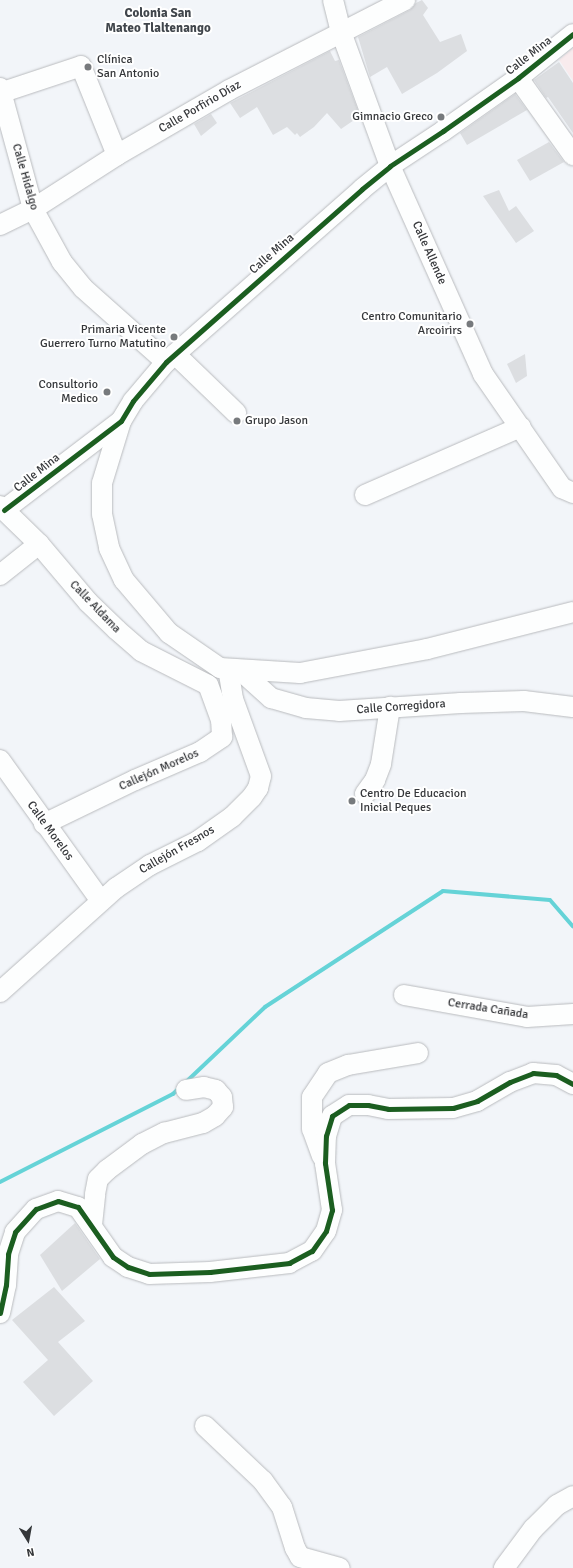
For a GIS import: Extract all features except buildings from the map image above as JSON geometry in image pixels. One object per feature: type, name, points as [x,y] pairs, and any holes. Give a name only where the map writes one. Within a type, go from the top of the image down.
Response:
[{"type":"street","name":"Calle Allende","points":[[333,0],[341,32],[390,166],[484,374],[567,491]]},
{"type":"street","name":"Calle Porfirio Díaz","points":[[0,225],[32,209],[117,155],[229,90],[405,0]]},
{"type":"street","name":"Calle Mina","points":[[2,508],[121,421],[133,401],[170,358],[390,166],[518,78],[573,34]]},
{"type":"street","points":[[0,91],[81,66],[117,155]]},
{"type":"street","points":[[518,78],[573,155]]},
{"type":"street","name":"Calle Hidalgo","points":[[0,91],[32,209],[62,262],[83,288],[236,413]]},
{"type":"street","name":"Calle Corregidora","points":[[121,421],[102,483],[102,514],[109,548],[124,580],[169,633],[230,669],[271,698],[306,708],[339,711],[390,707],[524,701],[573,707]]},
{"type":"street","points":[[365,495],[521,427]]},
{"type":"street","name":"Calle Aldama","points":[[2,508],[39,544],[88,602],[141,651],[208,685]]},
{"type":"street","points":[[0,575],[39,544]]},
{"type":"street","points":[[208,685],[230,669],[300,673],[339,667],[427,649],[573,612]]},
{"type":"street","name":"Callejón Fresnos","points":[[0,992],[101,901],[150,865],[198,841],[232,817],[258,788],[261,776],[233,699],[230,669]]},
{"type":"street","name":"Callejón Morelos","points":[[44,824],[135,780],[200,752],[222,737],[221,720],[208,685]]},
{"type":"street","points":[[365,794],[375,780],[381,764],[390,707]]},
{"type":"street","name":"Calle Morelos","points":[[0,760],[44,824],[101,901]]},
{"type":"street","name":"Cerrada Cañada","points":[[404,995],[527,1017],[573,1014]]},
{"type":"street","points":[[325,1164],[312,1129],[312,1097],[328,1073],[348,1065],[418,1053]]},
{"type":"street","points":[[0,1312],[6,1285],[8,1254],[15,1232],[36,1209],[58,1202],[78,1207],[113,1256],[128,1268],[149,1274],[210,1272],[289,1263],[312,1251],[326,1230],[332,1210],[325,1164],[326,1136],[332,1116],[349,1105],[368,1105],[388,1109],[453,1108],[476,1102],[510,1082],[533,1073],[556,1075],[573,1084]]},
{"type":"street","points":[[92,1225],[98,1179],[107,1170],[142,1144],[164,1133],[203,1123],[215,1116],[223,1107],[222,1097],[216,1090],[204,1088],[186,1090]]},
{"type":"street","points":[[205,1426],[263,1482],[282,1507],[295,1548],[300,1557],[340,1568]]},
{"type":"street","points":[[504,1568],[532,1529],[556,1505],[573,1496]]},
{"type":"shaded area","points":[[573,48],[573,81],[559,60]]},
{"type":"waterway","points":[[186,1082],[265,1007],[443,891],[550,900],[573,926]]},
{"type":"waterway","points":[[0,1182],[173,1094],[179,1088]]},
{"type":"cycle path","points":[[4,510],[121,421],[133,401],[166,362],[362,189],[390,166],[518,78],[573,34]]},
{"type":"cycle path","points":[[0,1313],[6,1285],[8,1254],[15,1232],[36,1209],[58,1201],[78,1207],[113,1257],[128,1267],[149,1274],[210,1272],[289,1263],[312,1251],[326,1231],[332,1210],[325,1163],[326,1136],[332,1116],[349,1105],[368,1105],[388,1109],[453,1108],[477,1101],[510,1082],[533,1073],[556,1075],[573,1084]]},
{"type":"place","name":"Clínica San Antonio","points":[[88,67]]},
{"type":"place","name":"Gimnacio Greco","points":[[441,117]]},
{"type":"place","name":"Centro Comunitario Arcoirirs","points":[[470,324]]},
{"type":"place","name":"Primaria Vicente Guerrero Turno Matutino","points":[[174,337]]},
{"type":"place","name":"Consultorio Medico","points":[[107,392]]},
{"type":"place","name":"Grupo Jason","points":[[237,421]]},
{"type":"place","name":"Centro De Educacion Inicial Peques","points":[[352,801]]},
{"type":"district","name":"Colonia San Mateo Tlaltenango","points":[[158,22]]}]
